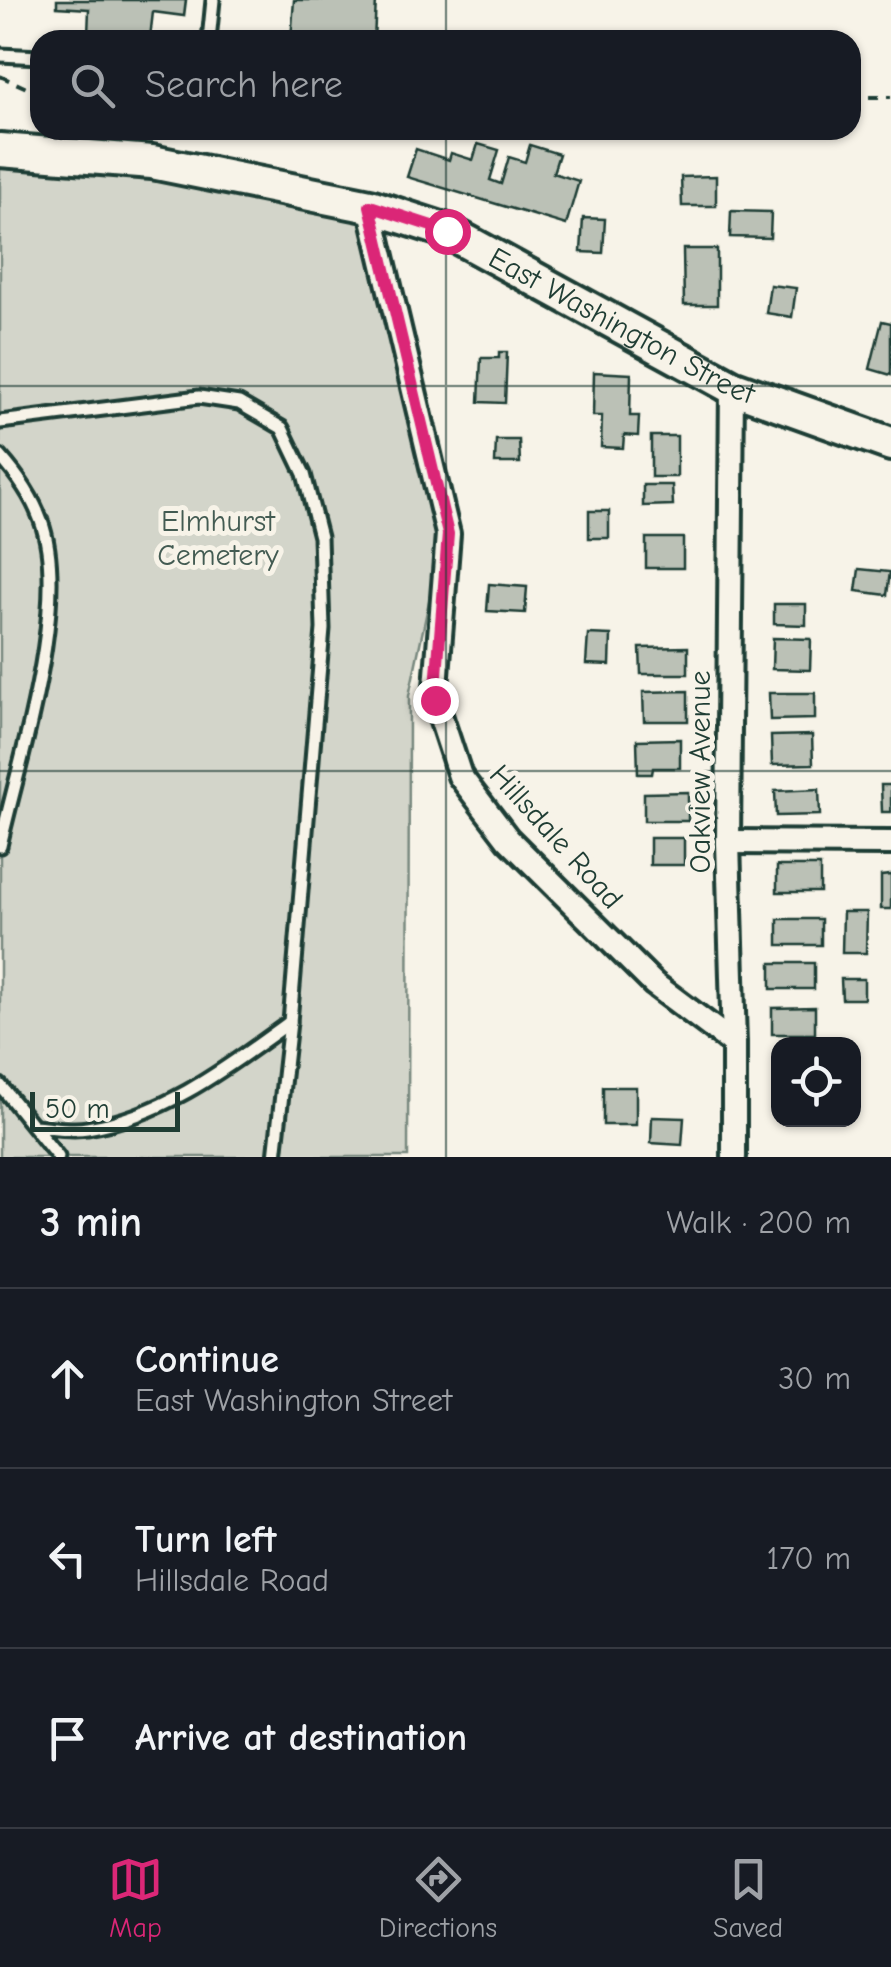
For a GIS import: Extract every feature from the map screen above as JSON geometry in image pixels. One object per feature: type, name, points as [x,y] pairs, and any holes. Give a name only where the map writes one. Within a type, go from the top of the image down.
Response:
[{"type":"street","name":"East Washington Street","points":[[0,150],[152,162],[370,206],[447,231],[732,387],[891,444]]},
{"type":"street","name":"Hillsdale Road","points":[[370,206],[448,534],[435,700],[460,776],[508,839],[654,984],[734,1044]]},
{"type":"street","name":"Oakview Avenue","points":[[732,387],[728,842],[734,1157]]},
{"type":"street","points":[[728,842],[891,843]]},
{"type":"lane","points":[[210,30],[212,0]]},
{"type":"lane","points":[[0,55],[30,56]]},
{"type":"lane","points":[[0,422],[198,396],[238,402],[282,428],[304,474],[320,537],[323,629],[275,1157]]},
{"type":"lane","points":[[0,456],[13,470],[42,521],[51,576],[47,636],[0,846]]},
{"type":"lane","points":[[34,1126],[86,1128],[150,1111],[218,1074],[290,1022]]},
{"type":"lane","points":[[0,1085],[58,1157]]},
{"type":"path","points":[[0,76],[30,90]]},
{"type":"path","points":[[861,97],[891,98]]},
{"type":"green space","name":"Elmhurst Cemetery","points":[[0,158],[152,169],[363,209],[443,535],[409,696],[408,1157],[0,1157]]},
{"type":"building","points":[[57,0],[186,0],[184,16],[153,12],[151,30],[88,30],[89,9],[57,7]]},
{"type":"building","points":[[294,0],[376,0],[374,30],[292,30]]},
{"type":"building","points":[[478,144],[499,150],[490,180],[501,184],[509,157],[525,162],[530,145],[559,154],[553,173],[579,181],[566,225],[407,177],[416,149],[449,160],[451,153],[473,160]]},
{"type":"building","points":[[716,176],[716,206],[682,206],[681,177]]},
{"type":"building","points":[[731,211],[771,212],[770,238],[730,237]]},
{"type":"building","points":[[583,218],[605,219],[603,253],[581,252]]},
{"type":"building","points":[[683,249],[717,249],[717,305],[684,305]]},
{"type":"building","points":[[770,285],[796,288],[792,317],[766,313]]},
{"type":"building","points":[[882,321],[891,323],[891,375],[870,369]]},
{"type":"building","points":[[499,352],[507,352],[505,403],[479,402],[481,358],[499,358]]},
{"type":"building","points":[[594,372],[631,374],[630,416],[639,416],[638,436],[624,435],[623,448],[601,447],[602,416],[593,416]]},
{"type":"building","points":[[651,436],[677,436],[677,477],[651,477]]},
{"type":"building","points":[[496,440],[519,440],[520,463],[495,463]]},
{"type":"building","points":[[643,485],[672,485],[673,505],[643,506]]},
{"type":"building","points":[[589,511],[609,511],[609,538],[589,538]]},
{"type":"building","points":[[646,538],[683,538],[683,568],[646,568]]},
{"type":"building","points":[[859,569],[890,572],[887,595],[856,591]]},
{"type":"building","points":[[489,584],[527,587],[525,613],[487,611]]},
{"type":"building","points":[[774,604],[806,604],[806,625],[774,624]]},
{"type":"building","points":[[588,634],[611,635],[610,665],[586,664]]},
{"type":"building","points":[[773,638],[811,639],[810,670],[772,669]]},
{"type":"building","points":[[688,647],[688,674],[641,674],[640,648]]},
{"type":"building","points":[[688,691],[688,721],[644,721],[643,692]]},
{"type":"building","points":[[769,693],[815,693],[815,719],[770,720]]},
{"type":"building","points":[[812,735],[813,764],[772,765],[771,736]]},
{"type":"building","points":[[680,739],[680,768],[653,768],[652,774],[638,774],[637,740]]},
{"type":"building","points":[[881,785],[891,785],[891,812],[882,812]]},
{"type":"building","points":[[819,789],[820,815],[776,816],[775,791]]},
{"type":"building","points":[[688,792],[688,821],[644,821],[644,793]]},
{"type":"building","points":[[650,838],[684,838],[684,865],[650,865]]},
{"type":"building","points":[[777,866],[820,866],[820,892],[777,892]]},
{"type":"building","points":[[891,875],[891,909],[881,909],[881,876]]},
{"type":"building","points":[[843,912],[867,912],[866,953],[842,953]]},
{"type":"building","points":[[778,919],[821,919],[821,945],[778,945]]},
{"type":"building","points":[[771,963],[814,963],[814,989],[771,989]]},
{"type":"building","points":[[841,979],[864,979],[864,999],[842,999]]},
{"type":"building","points":[[815,1007],[815,1034],[772,1034],[772,1008]]},
{"type":"building","points":[[603,1087],[636,1087],[636,1125],[603,1125]]},
{"type":"building","points":[[652,1117],[684,1118],[682,1145],[651,1143]]},
{"type":"route","points":[[435,700],[448,534],[370,206],[447,231]]}]
